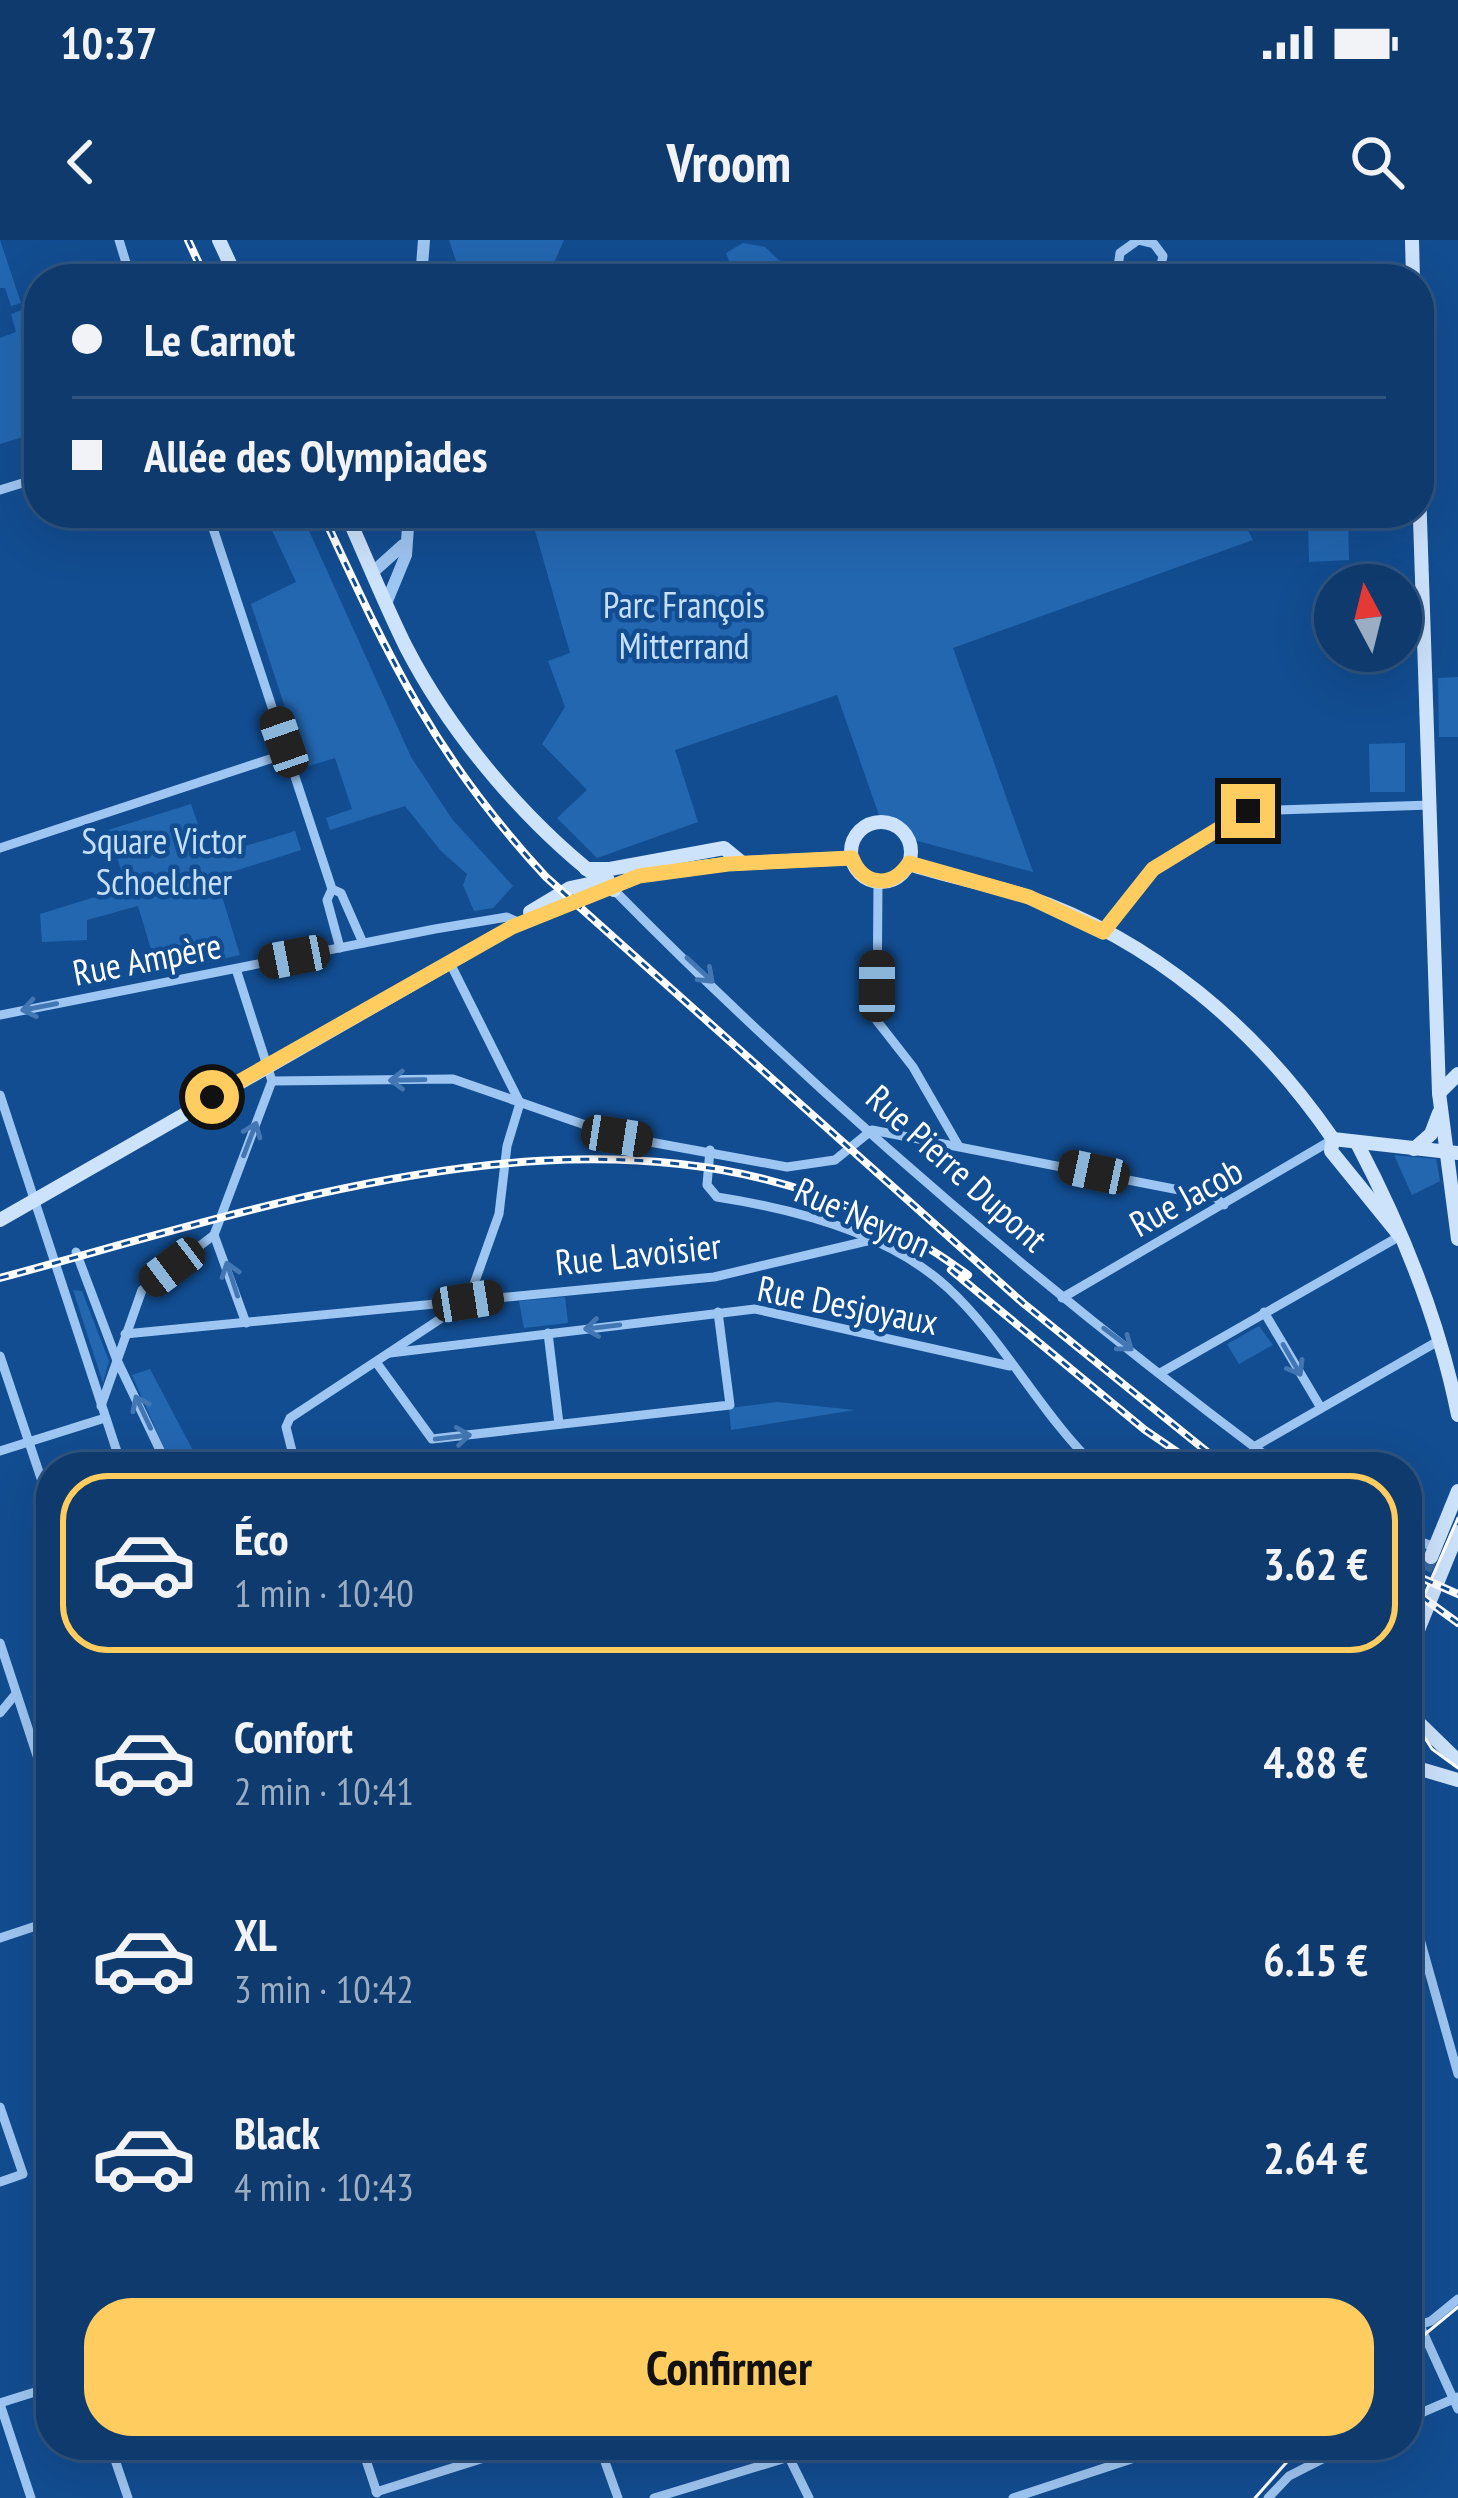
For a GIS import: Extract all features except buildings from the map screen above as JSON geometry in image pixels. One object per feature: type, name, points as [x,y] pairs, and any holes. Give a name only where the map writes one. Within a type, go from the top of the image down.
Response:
[{"type":"main road","points":[[353,528],[406,647],[465,736],[597,881]]},
{"type":"main road","points":[[1420,528],[1439,1100],[1452,1152],[1458,1239]]},
{"type":"main road","points":[[881,823],[906,836],[909,863],[896,878],[878,882],[861,874],[852,858],[856,836],[881,823]]},
{"type":"main road","points":[[0,1220],[570,888],[724,848],[742,863]]},
{"type":"main road","points":[[570,888],[571,854]]},
{"type":"main road","points":[[514,924],[557,908],[597,881],[742,863],[852,858]]},
{"type":"main road","points":[[909,863],[1029,897],[1160,964],[1250,1034],[1288,1074],[1334,1139],[1452,1152]]},
{"type":"main road","points":[[557,908],[597,881]]},
{"type":"main road","points":[[1414,1149],[1431,1134],[1439,1100],[1458,1074]]},
{"type":"main road","points":[[1334,1139],[1331,1150],[1400,1236]]},
{"type":"main road","points":[[1358,1145],[1440,1340],[1458,1415]]},
{"type":"main road","points":[[1422,1588],[1458,1491]]},
{"type":"main road","points":[[1437,1555],[1458,1532]]},
{"type":"main road","points":[[1422,1726],[1458,1762]]},
{"type":"main road","points":[[1422,1769],[1458,1780]]},
{"type":"street","points":[[1120,243],[1146,241],[1160,249],[1164,264]]},
{"type":"street","points":[[213,528],[332,889],[327,900],[340,948]]},
{"type":"street","points":[[387,601],[406,555],[408,528]]},
{"type":"street","points":[[373,572],[400,553],[408,533]]},
{"type":"street","points":[[0,848],[288,753]]},
{"type":"street","points":[[1103,932],[1153,869],[1248,811],[1431,805]]},
{"type":"street","name":"Rue Pierre Dupont","points":[[597,881],[1062,1298],[1261,1452]]},
{"type":"street","points":[[878,882],[877,1021],[913,1067],[958,1145]]},
{"type":"street","points":[[332,889],[341,893],[363,944]]},
{"type":"street","name":"Rue Ampère","points":[[0,1015],[490,920],[514,924]]},
{"type":"street","points":[[292,1452],[286,1427],[292,1417],[468,1301],[499,1214],[507,1146],[520,1102],[449,961]]},
{"type":"street","points":[[103,1412],[116,1358],[142,1290],[214,1235],[272,1081],[236,968]]},
{"type":"street","points":[[272,1081],[453,1079],[617,1136],[814,1167],[836,1160],[872,1130],[1215,1197],[1225,1205]]},
{"type":"street","points":[[0,1095],[117,1452]]},
{"type":"street","name":"Rue Jacob","points":[[1062,1298],[1334,1139]]},
{"type":"street","name":"Rue Neyron","points":[[710,1150],[707,1185],[717,1197],[812,1216],[942,1282],[1083,1452]]},
{"type":"street","points":[[214,1235],[246,1323]]},
{"type":"street","points":[[1162,1372],[1400,1236]]},
{"type":"street","name":"Rue Lavoisier","points":[[125,1334],[714,1276],[867,1241]]},
{"type":"street","points":[[76,1252],[116,1358],[161,1452]]},
{"type":"street","points":[[61,1285],[85,1277]]},
{"type":"street","name":"Rue Desjoyaux","points":[[390,1353],[765,1310],[1010,1366]]},
{"type":"street","points":[[376,1362],[432,1439],[730,1405],[718,1312]]},
{"type":"street","points":[[1264,1312],[1321,1408]]},
{"type":"street","points":[[548,1333],[559,1424]]},
{"type":"street","points":[[1254,1447],[1440,1340]]},
{"type":"street","points":[[0,1356],[36,1463]]},
{"type":"street","points":[[0,1451],[103,1412]]},
{"type":"street","points":[[1422,1546],[1437,1555]]},
{"type":"street","points":[[0,1643],[36,1752]]},
{"type":"street","points":[[0,1713],[14,1696]]},
{"type":"street","points":[[32,1740],[36,1738]]},
{"type":"street","points":[[0,1938],[36,1926]]},
{"type":"street","points":[[1422,1944],[1458,2074]]},
{"type":"street","points":[[0,2107],[23,2174],[0,2182]]},
{"type":"street","points":[[1422,2322],[1458,2299]]},
{"type":"street","points":[[1422,2343],[1457,2399],[1422,2413]]},
{"type":"street","points":[[31,2498],[0,2403],[36,2391]]},
{"type":"street","points":[[115,2460],[128,2498]]},
{"type":"street","points":[[366,2460],[377,2495],[469,2460]]},
{"type":"street","points":[[604,2460],[618,2498]]},
{"type":"street","points":[[654,2498],[779,2460]]},
{"type":"street","points":[[790,2460],[808,2498]]},
{"type":"street","points":[[1013,2498],[1128,2460]]},
{"type":"street","points":[[1268,2498],[1314,2460]]},
{"type":"green space","points":[[0,240],[21,303],[11,306],[5,288],[0,288]]},
{"type":"green space","points":[[449,240],[564,240],[554,264],[457,264]]},
{"type":"green space","points":[[743,243],[765,247],[783,264],[730,264],[726,253]]},
{"type":"green space","points":[[24,309],[24,437],[0,444],[0,338],[16,332],[11,314]]},
{"type":"green space","points":[[271,528],[308,528],[411,757],[452,819],[513,886],[493,908],[474,911],[463,885],[467,874],[441,851],[405,806],[330,830],[326,818],[352,809],[335,758],[309,766],[301,756],[251,604],[296,582]]},
{"type":"green space","name":"Parc François Mitterrand","points":[[534,528],[1247,528],[1253,540],[953,648],[1033,872],[914,840],[897,823],[880,818],[837,695],[675,750],[698,822],[597,858],[557,818],[587,790],[542,744],[565,707],[548,661],[570,653]]},
{"type":"green space","points":[[1308,528],[1348,528],[1349,560],[1309,562]]},
{"type":"green space","points":[[1458,677],[1458,737],[1439,737],[1438,678]]},
{"type":"green space","points":[[1405,743],[1405,792],[1370,792],[1369,744]]},
{"type":"green space","name":"Square Victor Schoelcher","points":[[191,804],[209,857],[295,831],[301,850],[216,877],[240,955],[158,973],[138,906],[87,920],[87,940],[42,942],[40,914],[127,887],[108,830]]},
{"type":"green space","points":[[1394,1155],[1436,1159],[1440,1181],[1412,1195]]},
{"type":"green space","points":[[73,1290],[82,1291],[109,1361],[103,1383]]},
{"type":"green space","points":[[565,1297],[568,1323],[524,1328],[519,1301]]},
{"type":"green space","points":[[1259,1326],[1273,1345],[1239,1364],[1227,1344]]},
{"type":"green space","points":[[150,1369],[194,1452],[166,1452],[132,1375]]},
{"type":"green space","points":[[777,1402],[855,1410],[731,1430],[729,1408]]},
{"type":"green space","points":[[829,1449],[896,1452],[803,1452]]},
{"type":"tunnel","points":[[1422,1576],[1431,1557]]},
{"type":"tram line","points":[[1422,1601],[1458,1518]]},
{"type":"tram line","points":[[1422,1733],[1432,1749],[1458,1768]]},
{"type":"tram line","points":[[1422,2337],[1458,2307]]},
{"type":"tram line","points":[[1255,2498],[1289,2460]]},
{"type":"railway","points":[[188,240],[199,264]]},
{"type":"railway","points":[[329,528],[393,661],[444,747],[473,790],[546,877],[1023,1303],[1207,1452]]},
{"type":"railway","points":[[0,1278],[241,1212],[366,1184],[492,1165],[616,1160],[738,1173],[856,1210],[968,1275]]},
{"type":"railway","points":[[951,1270],[1177,1452]]},
{"type":"railway","points":[[1422,1578],[1458,1594]]},
{"type":"railway","points":[[1422,1597],[1458,1623]]},
{"type":"route","points":[[212,1097],[512,927],[614,890],[639,876],[728,864],[852,858],[861,874],[878,882],[896,878],[909,863],[1029,897],[1103,932],[1136,884],[1153,869],[1248,811]]}]
